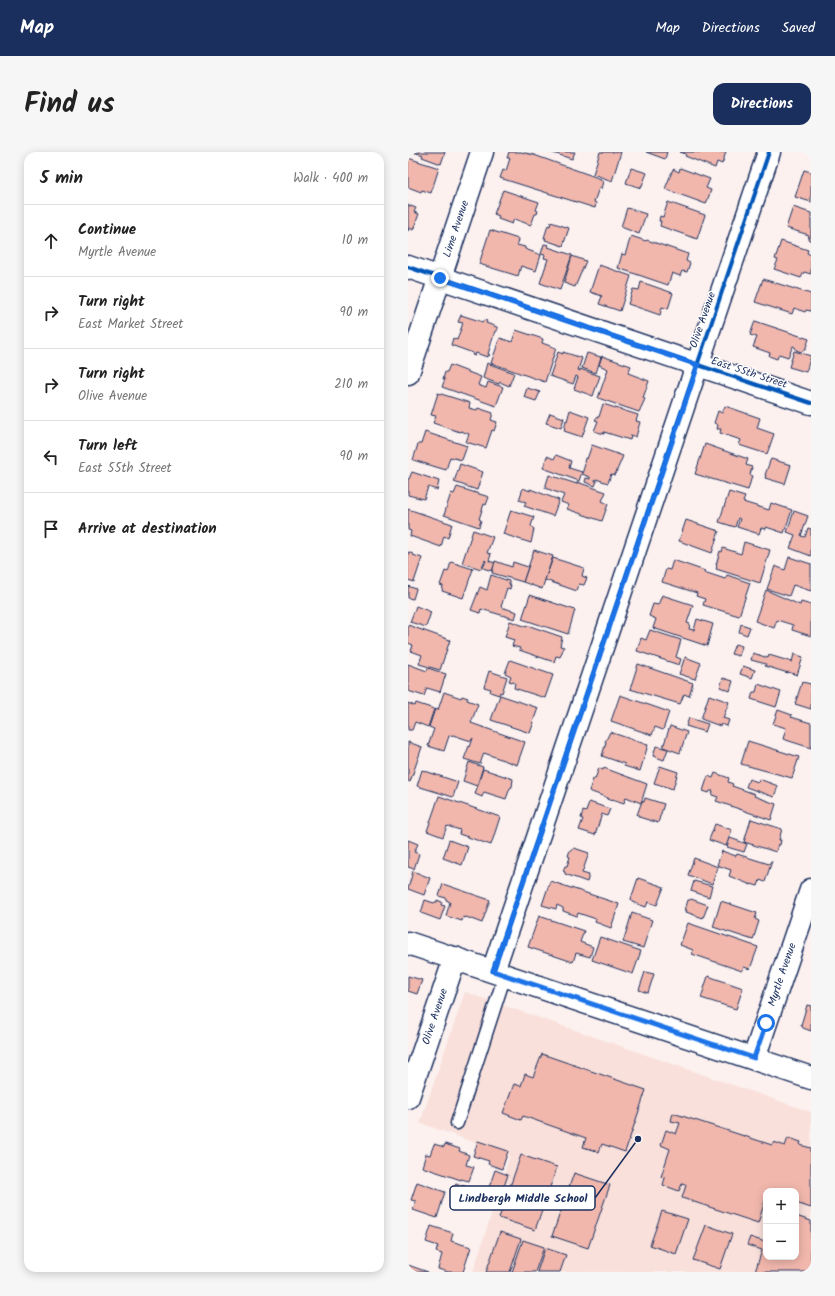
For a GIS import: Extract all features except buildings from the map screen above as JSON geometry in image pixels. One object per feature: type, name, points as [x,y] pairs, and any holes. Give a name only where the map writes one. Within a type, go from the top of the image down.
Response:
[{"type":"street","name":"Lime Avenue","points":[[408,373],[482,152]]},
{"type":"street","name":"Olive Avenue","points":[[499,973],[769,152]]},
{"type":"street","name":"East 55th Street","points":[[408,267],[811,403]]},
{"type":"street","name":"Myrtle Avenue","points":[[754,1058],[811,890]]},
{"type":"street","points":[[408,943],[811,1078]]},
{"type":"street","name":"Olive Avenue","points":[[408,1097],[455,958]]},
{"type":"lane","points":[[457,1123],[499,973]]},
{"type":"shaded area","points":[[465,992],[811,1112],[811,1272],[473,1272],[510,1155],[420,1123]]},
{"type":"cycle path","points":[[493,971],[769,152]]},
{"type":"cycle path","points":[[408,267],[811,403]]},
{"type":"place","name":"Lindbergh Middle School","points":[[638,1139]]},
{"type":"route","points":[[440,278],[698,365],[493,971],[754,1058],[766,1023]]}]
